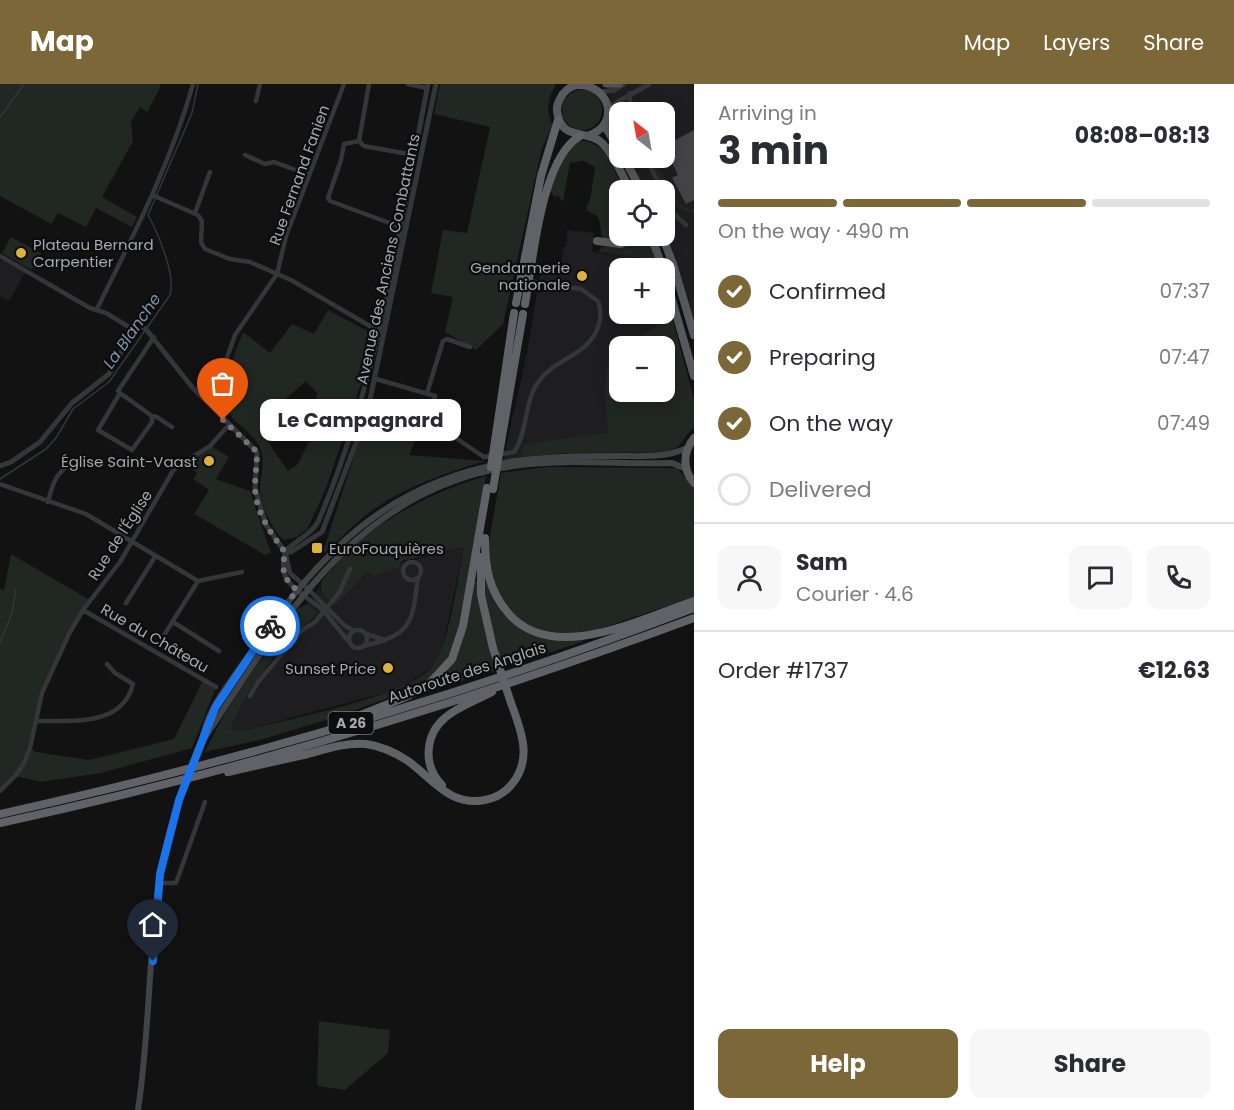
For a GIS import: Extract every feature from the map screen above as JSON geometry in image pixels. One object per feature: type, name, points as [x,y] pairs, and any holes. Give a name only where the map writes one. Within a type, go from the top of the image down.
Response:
[{"type":"highway","points":[[516,303],[541,176],[558,120],[557,106],[563,93],[574,86],[589,84],[602,92],[609,107],[604,125],[593,134],[572,140],[561,154],[548,180],[525,304]]},
{"type":"highway","points":[[558,120],[567,131],[603,144],[625,180]]},
{"type":"highway","points":[[604,125],[609,133]]},
{"type":"highway","points":[[597,241],[609,242]]},
{"type":"highway","points":[[666,246],[694,335]]},
{"type":"highway","points":[[675,309],[694,376]]},
{"type":"highway","points":[[498,441],[514,313]]},
{"type":"highway","points":[[297,738],[406,697],[428,686],[452,659],[463,626],[482,539],[498,441],[523,314]]},
{"type":"highway","points":[[694,438],[687,448],[686,470],[694,483]]},
{"type":"highway","points":[[482,539],[493,592],[514,619],[545,635],[566,638],[595,634],[694,601]]},
{"type":"highway","points":[[171,782],[209,777],[329,748],[363,744],[378,747],[405,760],[437,787],[457,799],[469,802],[492,799],[504,793],[511,786],[522,764],[524,742],[492,648],[477,595],[482,539]]},
{"type":"highway","name":"Autoroute des Anglais","points":[[0,814],[130,783],[297,738],[483,682],[694,608]]},
{"type":"highway","name":"Autoroute des Anglais","points":[[0,823],[171,782],[379,723],[511,682],[694,618]]},
{"type":"highway","points":[[510,703],[519,746],[519,759],[513,776],[502,789],[478,797],[456,794],[437,780],[429,763],[430,741],[439,722],[449,714],[511,682]]},
{"type":"main road","points":[[563,84],[563,93]]},
{"type":"main road","points":[[606,84],[619,84]]},
{"type":"main road","points":[[138,1110],[145,1065],[159,883],[179,800],[202,742],[230,696],[326,556],[358,528],[399,500],[446,478],[527,459],[667,456],[687,448]]},
{"type":"main road","points":[[305,586],[375,525],[418,498],[461,479],[511,467],[556,463],[672,463],[686,470]]},
{"type":"street","points":[[97,309],[155,196],[182,125],[193,84]]},
{"type":"street","points":[[256,101],[260,84]]},
{"type":"street","name":"Rue Fernand Fanien","points":[[277,274],[286,236],[344,84]]},
{"type":"street","points":[[359,141],[369,84]]},
{"type":"street","points":[[408,84],[427,86]]},
{"type":"street","name":"Avenue des Anciens Combattants","points":[[285,552],[314,529],[360,408],[436,84]]},
{"type":"street","points":[[602,92],[614,90],[624,84]]},
{"type":"street","points":[[616,102],[649,84]]},
{"type":"street","name":"Avenue des Anciens Combattants","points":[[285,552],[291,552],[322,532],[367,414],[385,334],[427,86]]},
{"type":"street","points":[[630,93],[630,102]]},
{"type":"street","points":[[359,141],[364,146],[414,154]]},
{"type":"street","points":[[359,141],[344,144],[328,198],[330,201],[403,227]]},
{"type":"street","points":[[245,155],[265,164],[274,162],[309,175]]},
{"type":"street","points":[[195,213],[210,172]]},
{"type":"street","points":[[155,196],[195,213],[202,221],[201,242],[205,249],[221,256],[250,262],[291,280],[385,334]]},
{"type":"street","points":[[675,215],[686,225]]},
{"type":"street","points":[[0,256],[134,330],[147,329],[192,387],[228,426],[257,452],[256,498],[266,525],[285,552],[290,573],[344,625],[354,631],[362,631],[385,640]]},
{"type":"street","points":[[210,405],[235,335],[277,274]]},
{"type":"street","points":[[376,379],[435,396],[430,414],[432,423],[487,457],[514,452],[537,383],[550,370],[583,349],[597,332],[600,308],[592,295],[581,289],[529,280]]},
{"type":"street","points":[[0,466],[11,462],[40,442],[72,403],[109,374],[134,330]]},
{"type":"street","points":[[152,416],[152,422],[132,450],[98,430],[120,393],[118,391],[154,337]]},
{"type":"street","points":[[427,393],[443,341],[447,339],[470,348]]},
{"type":"street","points":[[120,393],[172,427]]},
{"type":"street","name":"Rue de l'Église","points":[[0,791],[16,776],[24,763],[42,693],[69,634],[83,610],[132,542],[174,470],[210,446],[228,426]]},
{"type":"street","points":[[48,502],[54,480],[60,470],[69,465]]},
{"type":"street","points":[[0,484],[86,514],[155,557],[198,580],[242,572]]},
{"type":"street","points":[[285,552],[282,571],[287,581],[325,608],[354,648],[398,635],[407,627],[412,618],[421,571],[419,565],[414,562],[406,564],[403,573],[406,578],[412,580],[418,578]]},
{"type":"street","points":[[126,603],[155,557]]},
{"type":"street","points":[[250,696],[258,682],[302,630],[315,622],[339,593],[350,569]]},
{"type":"street","points":[[161,640],[198,580]]},
{"type":"street","name":"Rue du Château","points":[[83,610],[216,687]]},
{"type":"street","points":[[172,622],[219,651]]},
{"type":"street","points":[[349,642],[354,631]]},
{"type":"street","points":[[364,646],[367,640],[366,634]]},
{"type":"street","points":[[36,721],[100,719],[115,711],[122,705],[132,684],[115,673],[107,664]]},
{"type":"street","points":[[159,883],[176,883],[205,802]]},
{"type":"shaded area","points":[[0,84],[160,84],[147,112],[140,107],[131,122],[133,141],[102,197],[137,217],[132,227],[96,208],[86,227],[58,213],[51,224],[0,196]]},
{"type":"shaded area","points":[[440,84],[556,84],[550,96],[548,110],[552,126],[542,148],[503,324],[476,350],[445,332],[453,297],[431,293],[443,230],[467,233],[490,127],[434,114]]},
{"type":"shaded area","points":[[606,84],[694,84],[694,322],[669,246],[675,246],[675,180],[640,180],[634,168],[675,168],[675,102],[610,102]]},
{"type":"shaded area","points":[[582,90],[590,91],[596,96],[601,102],[601,118],[596,124],[590,129],[582,130],[574,129],[568,124],[563,118],[562,110],[563,102],[568,96],[574,91]]},
{"type":"shaded area","points":[[579,141],[596,145],[608,157],[609,168],[613,168],[619,180],[609,180],[609,241],[604,240],[597,216],[586,210],[590,201],[595,167],[583,161],[570,163],[563,202],[550,190],[567,150]]},
{"type":"shaded area","points":[[653,168],[660,168],[666,180],[659,180]]},
{"type":"shaded area","points":[[675,198],[676,200],[679,198],[678,202],[691,210],[694,208],[694,213],[685,211],[677,206]]},
{"type":"shaded area","points":[[567,230],[594,233],[592,252],[640,258],[609,258],[609,324],[657,324],[657,326],[640,336],[609,336],[609,365],[606,375],[608,432],[525,444],[521,457],[503,461],[527,353],[540,274],[559,275],[564,247],[567,245]]},
{"type":"shaded area","name":"Plateau Bernard Carpentier","points":[[11,237],[41,253],[31,270],[2,253]]},
{"type":"shaded area","points":[[651,246],[656,258],[598,252],[602,247]]},
{"type":"shaded area","points":[[0,259],[25,273],[9,301],[0,296]]},
{"type":"shaded area","points":[[328,310],[373,334],[369,360],[325,491],[307,529],[297,537],[284,540],[271,523],[260,493],[263,458],[259,446],[229,414],[225,407],[223,392],[243,332],[270,353],[292,324],[314,334]],"holes":[[[306,381],[317,393],[311,423],[318,425],[297,465],[288,471],[262,433],[272,420],[273,410]]]},
{"type":"shaded area","points":[[657,324],[674,324],[694,399],[694,428],[679,446],[661,452],[568,453],[521,457],[524,444],[608,432],[605,386],[609,361],[609,402],[675,402],[675,336],[640,336]]},
{"type":"shaded area","points":[[372,400],[422,415],[410,455],[485,461],[436,477],[388,500],[360,520],[322,555]]},
{"type":"shaded area","points":[[213,447],[229,457],[216,479],[250,491],[271,553],[265,555],[194,514],[209,490],[193,479],[197,474],[189,463]]},
{"type":"shaded area","points":[[546,467],[677,468],[694,488],[694,597],[587,633],[582,642],[413,697],[408,691],[336,717],[260,740],[205,752],[225,714],[248,679],[297,609],[307,604],[317,613],[293,635],[266,668],[242,704],[230,730],[246,730],[348,705],[403,686],[423,675],[435,663],[441,651],[453,607],[464,547],[402,561],[398,568],[373,576],[367,572],[335,606],[322,594],[323,580],[346,553],[382,524],[423,500],[486,476],[467,580],[482,582],[501,473]]},
{"type":"shaded area","points":[[464,547],[443,645],[434,666],[399,689],[246,730],[229,730],[242,703],[258,679],[295,633],[313,620],[317,614],[307,604],[320,587],[322,594],[335,606],[367,572]]},
{"type":"shaded area","points":[[11,554],[90,600],[42,693],[30,748],[36,752],[89,760],[174,739],[203,680],[216,687],[192,748],[101,773],[41,782],[16,776],[0,791],[0,589],[4,590]]},
{"type":"shaded area","points":[[319,1021],[390,1030],[388,1053],[345,1090],[317,1086]]},
{"type":"building","points":[[694,130],[694,200],[686,204],[672,178],[678,175],[675,168],[675,140]]},
{"type":"waterway","points":[[0,117],[24,84]]},
{"type":"waterway","name":"La Blanche","points":[[0,479],[46,449],[56,438],[73,409],[109,382],[170,295],[168,266],[161,243],[148,215],[192,113],[198,84]]},
{"type":"waterway","points":[[0,642],[12,613],[16,589]]},
{"type":"way so far","points":[[223,420],[257,452],[256,498],[271,535],[285,552],[282,571],[284,577],[297,590],[270,626]]},
{"type":"place","name":"Plateau Bernard Carpentier","points":[[21,253]]},
{"type":"place","name":"Gendarmerie nationale","points":[[582,276]]},
{"type":"place","name":"Le Campagnard","points":[[223,420]]},
{"type":"place","name":"Église Saint-Vaast","points":[[209,461]]},
{"type":"place","name":"EuroFouquières","points":[[317,548]]},
{"type":"place","name":"Sunset Price","points":[[388,668]]},
{"type":"route","points":[[153,961],[160,874],[179,800],[202,742],[206,725],[228,686],[270,626]]}]
